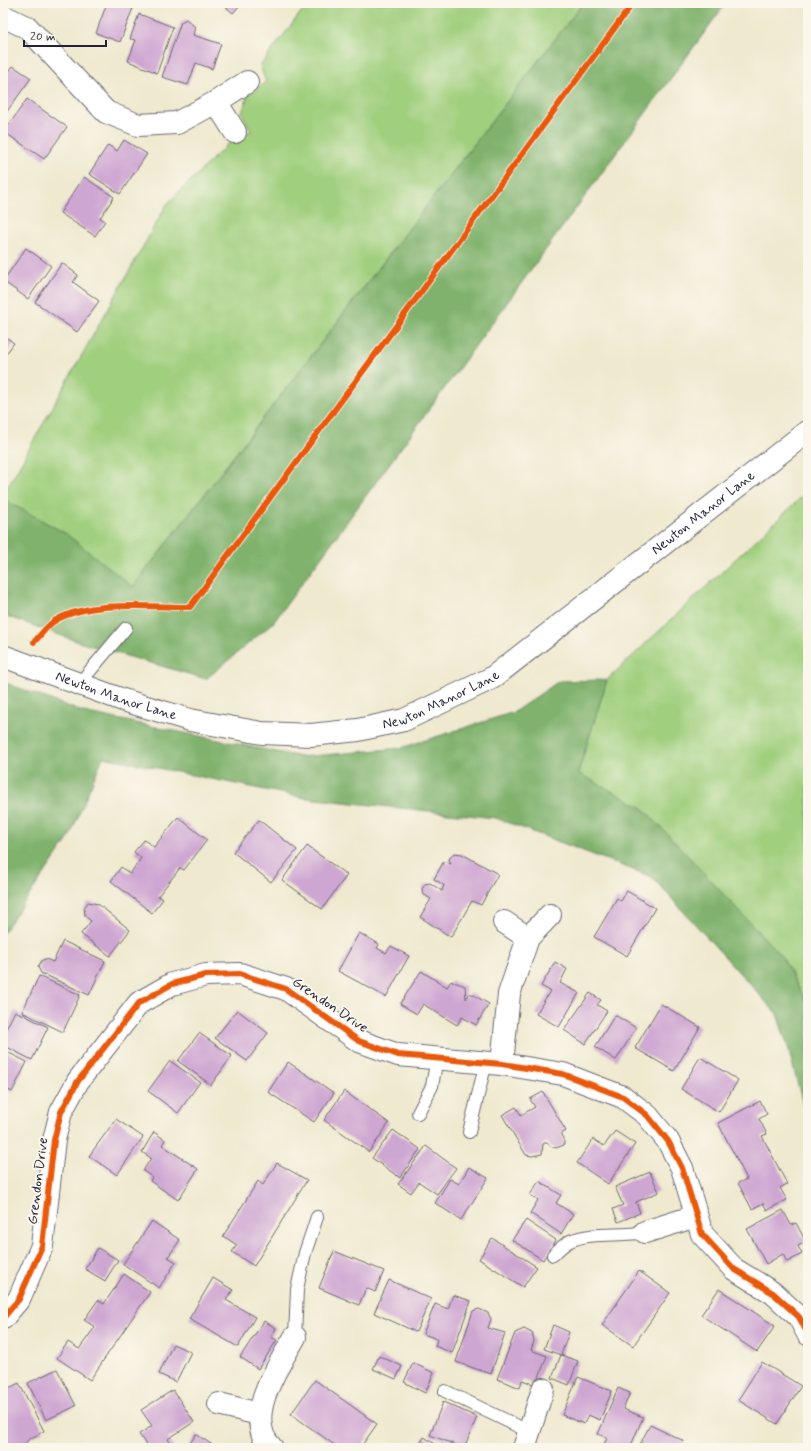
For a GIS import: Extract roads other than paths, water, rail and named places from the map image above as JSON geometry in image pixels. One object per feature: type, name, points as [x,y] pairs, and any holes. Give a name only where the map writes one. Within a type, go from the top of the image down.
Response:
[{"type":"street","points":[[3,16],[28,28],[106,112],[138,125],[177,123],[216,102],[247,82]]},
{"type":"street","points":[[216,102],[235,132]]},
{"type":"street","name":"Newton Manor Lane","points":[[3,656],[79,684],[190,720],[262,733],[311,735],[358,730],[404,720],[492,678],[808,431]]},
{"type":"street","points":[[494,1063],[509,994],[528,938],[550,915]]},
{"type":"street","points":[[504,922],[528,938]]},
{"type":"street","name":"Grendon Drive","points":[[3,1318],[19,1299],[42,1246],[54,1140],[61,1112],[78,1081],[139,1003],[172,984],[206,975],[240,974],[286,988],[359,1041],[398,1055],[494,1063],[563,1074],[599,1086],[623,1097],[647,1115],[668,1141],[682,1168],[702,1234],[734,1269],[773,1293],[799,1317],[808,1334]]},
{"type":"street","points":[[645,1232],[696,1216]]},
{"type":"street","points":[[272,1448],[265,1442],[259,1414],[269,1381],[295,1337]]},
{"type":"street","points":[[529,1443],[543,1389]]},
{"type":"street","points":[[219,1404],[259,1414]]},
{"type":"lane","points":[[79,684],[126,628]]},
{"type":"lane","points":[[418,1113],[432,1086],[437,1058]]},
{"type":"lane","points":[[469,1132],[494,1063]]},
{"type":"lane","points":[[295,1337],[297,1290],[305,1253],[318,1217]]},
{"type":"lane","points":[[553,1255],[569,1242],[579,1238],[632,1235],[645,1232]]},
{"type":"lane","points":[[445,1391],[529,1443]]}]
